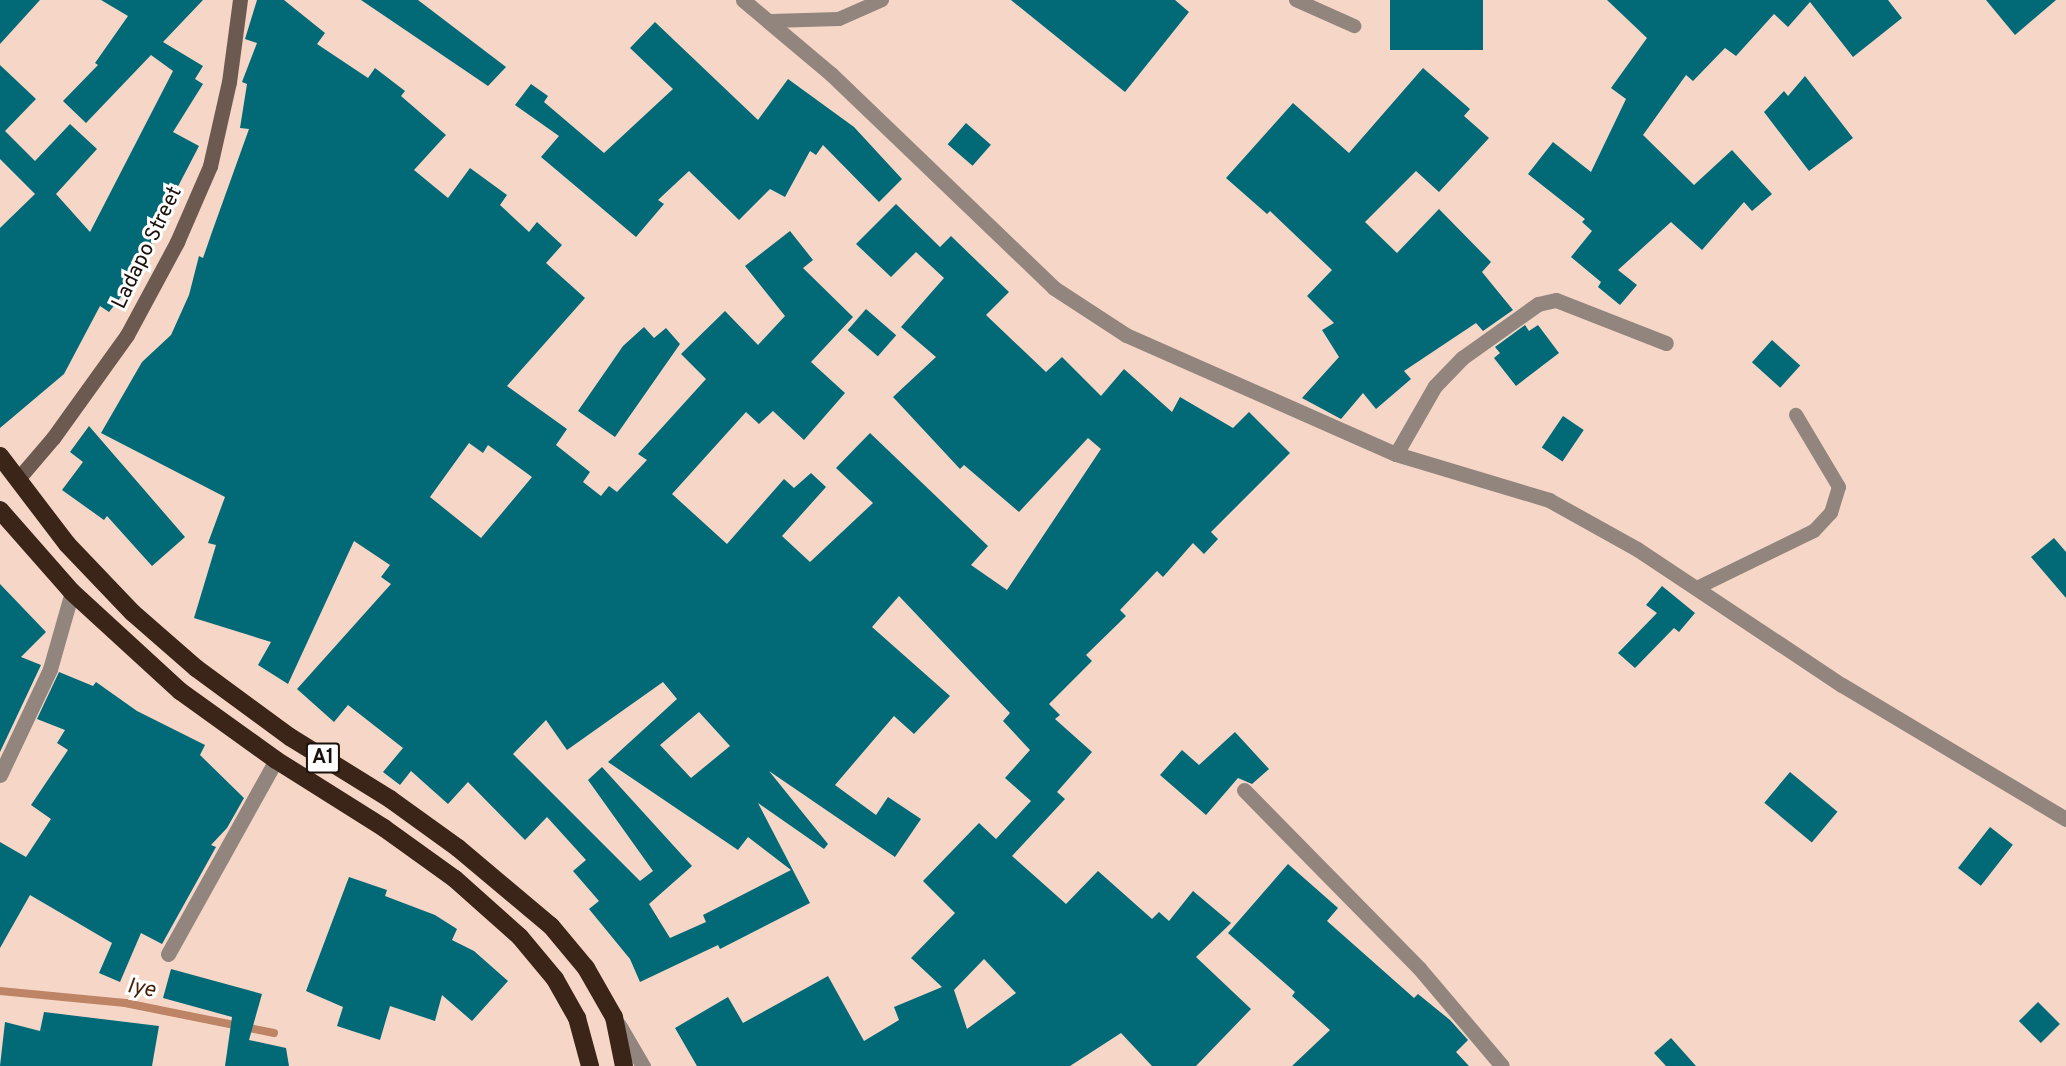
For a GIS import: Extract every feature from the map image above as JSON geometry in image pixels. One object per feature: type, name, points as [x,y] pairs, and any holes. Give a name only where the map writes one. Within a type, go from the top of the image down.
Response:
[{"type":"highway","name":"A1","points":[[0,456],[16,480],[67,544],[134,613],[195,668],[290,737],[390,799],[513,891],[551,926],[586,968],[614,1017],[624,1066]]},
{"type":"highway","name":"A1","points":[[0,510],[72,592],[180,691],[276,760],[384,828],[446,872],[520,937],[555,979],[577,1018],[590,1066]]},
{"type":"main road","name":"Ladapo Street","points":[[16,480],[53,438],[127,335],[177,242],[210,166],[229,82],[240,0]]},
{"type":"street","points":[[743,0],[771,21],[1054,288],[1126,335],[1396,454],[1549,500],[1700,587],[1842,685],[2066,819]]},
{"type":"street","points":[[1396,454],[1435,386],[1462,358],[1538,304],[1556,300],[1666,343]]},
{"type":"street","points":[[0,775],[51,669],[72,592]]},
{"type":"street","points":[[168,954],[276,760]]},
{"type":"street","points":[[1244,790],[1419,968],[1502,1066]]},
{"type":"street","points":[[614,1017],[643,1066]]},
{"type":"lane","points":[[771,21],[839,19],[882,0]]},
{"type":"lane","points":[[1296,0],[1354,26]]},
{"type":"lane","points":[[1700,587],[1814,531],[1831,513],[1839,487],[1796,415]]},
{"type":"building","points":[[0,0],[40,0],[0,44]]},
{"type":"building","points":[[101,0],[203,0],[163,42],[203,66],[195,79],[203,84],[173,132],[199,146],[157,227],[160,229],[139,267],[143,269],[109,312],[100,306],[64,374],[0,428],[0,228],[35,194],[0,159],[0,65],[36,99],[5,131],[35,161],[70,124],[97,149],[56,194],[90,232],[173,71],[151,55],[86,123],[63,101],[98,65],[95,63],[128,16]]},
{"type":"building","points":[[257,0],[284,0],[325,33],[317,44],[368,78],[375,68],[405,91],[401,96],[446,135],[414,170],[448,198],[470,168],[507,195],[500,205],[529,232],[537,222],[562,245],[546,263],[585,298],[507,386],[567,429],[556,445],[590,472],[583,482],[601,496],[609,486],[617,492],[647,460],[638,454],[706,379],[681,354],[725,311],[758,345],[785,316],[745,266],[790,231],[813,260],[803,268],[853,317],[811,362],[845,393],[804,440],[773,411],[759,424],[746,412],[672,494],[727,544],[784,479],[794,488],[811,473],[826,487],[782,536],[810,562],[873,503],[836,468],[870,433],[988,546],[971,565],[1007,590],[1101,449],[1088,438],[1019,512],[964,465],[960,469],[893,397],[936,357],[901,327],[944,278],[916,252],[891,277],[856,244],[896,204],[940,247],[951,236],[1009,292],[986,315],[1046,372],[1062,357],[1101,396],[1124,369],[1172,412],[1180,397],[1233,428],[1249,412],[1290,453],[1211,532],[1218,539],[1204,554],[1193,543],[1163,577],[1157,571],[1120,610],[1126,616],[1086,655],[1092,661],[1049,704],[1060,715],[1055,719],[1092,752],[1057,792],[1065,799],[1012,856],[1066,904],[1098,871],[1152,919],[1159,912],[1169,921],[1193,891],[1231,923],[1196,957],[1251,1009],[1196,1066],[1152,1066],[1121,1033],[1070,1066],[697,1066],[675,1028],[728,997],[743,1023],[828,976],[864,1041],[899,1020],[894,1007],[942,987],[911,958],[955,913],[923,881],[979,823],[996,839],[1031,801],[1005,778],[1030,750],[1003,721],[1010,713],[899,596],[872,627],[950,696],[914,734],[894,716],[835,785],[876,815],[888,797],[921,819],[895,857],[769,771],[828,844],[824,849],[758,803],[810,903],[720,949],[718,945],[640,982],[630,959],[589,909],[599,901],[573,871],[586,860],[547,817],[525,840],[468,782],[448,804],[411,771],[400,785],[383,772],[403,748],[348,705],[334,722],[297,689],[391,584],[381,577],[390,565],[354,541],[288,684],[258,665],[271,642],[194,618],[216,545],[208,543],[225,497],[101,433],[142,362],[171,335],[189,295],[199,256],[203,258],[249,129],[240,128],[247,84],[242,82],[257,43],[245,39]],"holes":[[[469,443],[483,453],[488,445],[532,477],[481,538],[430,497]],[[663,682],[677,699],[608,762],[738,850],[748,837],[791,870],[703,915],[706,922],[670,938],[649,904],[692,866],[602,767],[588,780],[653,871],[640,881],[513,754],[546,720],[567,750]],[[699,712],[730,746],[691,778],[660,745]],[[984,959],[1016,993],[967,1029],[954,990]]]},
{"type":"building","points":[[361,0],[418,0],[506,67],[488,86]]},
{"type":"building","points":[[1011,0],[1175,0],[1189,12],[1125,92]]},
{"type":"building","points":[[1390,0],[1483,0],[1483,50],[1390,50]]},
{"type":"building","points":[[1607,0],[1888,0],[1902,18],[1853,57],[1810,2],[1788,27],[1774,14],[1736,56],[1725,48],[1693,81],[1686,75],[1643,135],[1694,185],[1732,150],[1772,194],[1752,211],[1744,202],[1702,250],[1671,222],[1618,270],[1637,285],[1620,305],[1598,287],[1601,282],[1571,257],[1592,231],[1582,222],[1585,219],[1528,174],[1553,142],[1591,172],[1626,99],[1611,88],[1647,38]]},
{"type":"building","points":[[1986,0],[2056,0],[2015,35]]},
{"type":"building","points":[[655,22],[758,120],[788,79],[854,127],[902,179],[879,202],[823,145],[816,155],[810,151],[785,197],[770,189],[739,220],[689,171],[658,200],[664,204],[636,237],[541,157],[559,136],[515,105],[531,84],[548,96],[544,102],[604,153],[673,89],[630,48]]},
{"type":"building","points":[[1423,68],[1470,109],[1464,116],[1489,138],[1439,192],[1416,171],[1365,222],[1397,253],[1439,209],[1491,262],[1482,272],[1513,310],[1483,331],[1476,323],[1404,371],[1411,379],[1376,409],[1363,393],[1341,419],[1302,398],[1339,357],[1322,330],[1334,323],[1307,296],[1332,270],[1270,211],[1267,214],[1226,178],[1293,103],[1349,153]]},
{"type":"building","points":[[1805,76],[1853,138],[1809,171],[1764,112],[1784,91],[1788,96]]},
{"type":"building","points":[[966,123],[991,145],[973,166],[948,144]]},
{"type":"building","points":[[866,309],[896,335],[878,356],[848,330]]},
{"type":"building","points":[[1525,325],[1529,331],[1538,325],[1559,353],[1516,386],[1494,358],[1500,353],[1495,347]]},
{"type":"building","points":[[644,327],[654,338],[666,328],[680,344],[615,437],[578,411],[623,346]]},
{"type":"building","points":[[1772,340],[1800,365],[1780,388],[1752,362]]},
{"type":"building","points":[[1563,416],[1584,430],[1562,461],[1542,448]]},
{"type":"building","points":[[89,426],[185,537],[152,566],[107,516],[104,520],[62,490],[83,462],[70,452]]},
{"type":"building","points":[[2054,538],[2066,552],[2066,598],[2031,557]]},
{"type":"building","points":[[0,584],[46,632],[21,657],[41,665],[0,752]]},
{"type":"building","points":[[1662,586],[1695,613],[1679,632],[1674,628],[1635,668],[1618,653],[1657,613],[1646,605]]},
{"type":"building","points":[[59,672],[93,686],[96,682],[137,711],[205,745],[200,755],[244,798],[227,828],[211,845],[216,847],[162,944],[141,933],[120,982],[99,973],[112,943],[30,895],[0,948],[0,842],[26,857],[51,819],[31,805],[68,750],[57,743],[65,730],[37,719]]},
{"type":"building","points":[[1235,732],[1269,769],[1252,784],[1238,778],[1206,815],[1160,775],[1182,750],[1199,765]]},
{"type":"building","points":[[1790,772],[1837,812],[1812,842],[1764,803]]},
{"type":"building","points":[[1990,827],[2013,845],[1981,886],[1958,868]]},
{"type":"building","points":[[1288,864],[1338,908],[1327,921],[1414,998],[1418,994],[1450,1020],[1468,1040],[1456,1052],[1469,1066],[1292,1066],[1330,1030],[1292,996],[1295,992],[1228,933]]},
{"type":"building","points":[[349,877],[387,890],[385,896],[435,915],[457,929],[452,940],[474,951],[508,981],[472,1021],[442,995],[435,1021],[390,1006],[380,1040],[337,1026],[343,1007],[306,991]]},
{"type":"building","points":[[171,969],[262,994],[249,1040],[286,1048],[289,1066],[225,1066],[232,1017],[163,998]]},
{"type":"building","points":[[2038,1002],[2060,1024],[2041,1043],[2019,1021]]},
{"type":"building","points":[[44,1012],[159,1026],[152,1066],[0,1066],[5,1022],[40,1031]]},
{"type":"building","points":[[1671,1038],[1696,1066],[1666,1066],[1654,1053]]},
{"type":"waterway","name":"Iye","points":[[0,991],[125,1003],[274,1033]]}]
